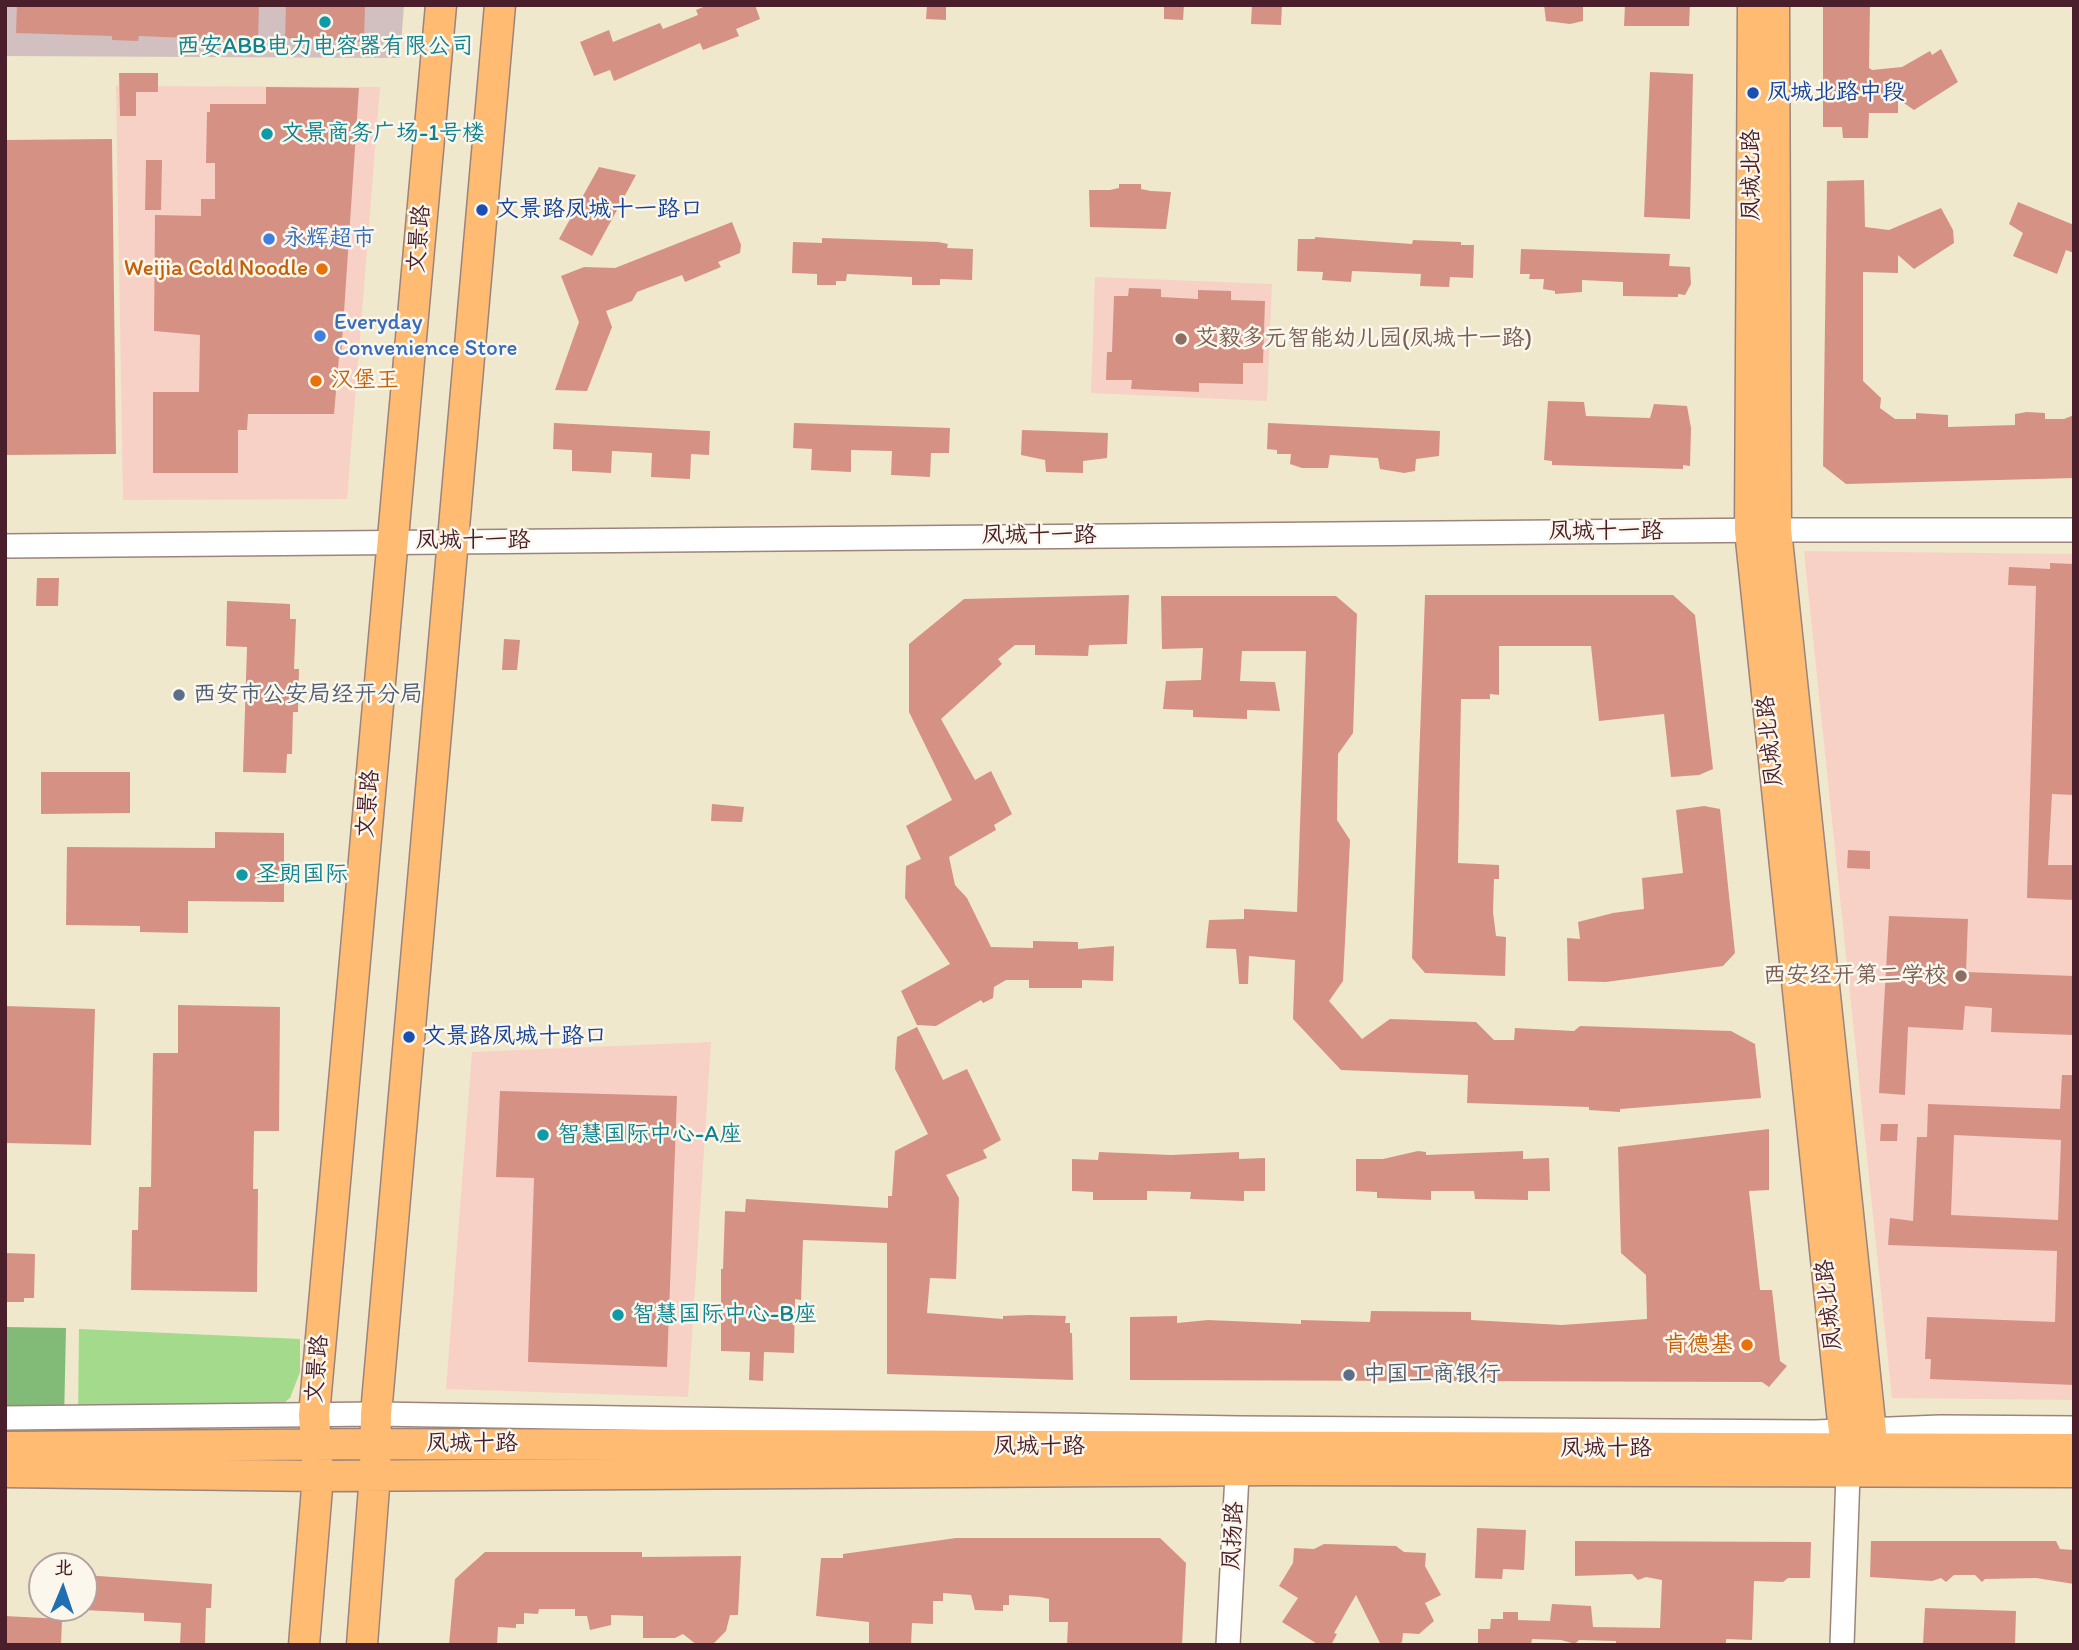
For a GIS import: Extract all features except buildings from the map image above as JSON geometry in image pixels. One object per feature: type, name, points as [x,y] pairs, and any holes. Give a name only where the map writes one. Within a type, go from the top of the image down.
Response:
[{"type":"main road","name":"文景路","points":[[304,1645],[318,1476],[314,1415],[441,5]]},
{"type":"main road","points":[[362,1645],[375,1474],[376,1414],[500,5]]},
{"type":"main road","name":"凤城北路","points":[[1753,5],[1763,530],[1859,1451]]},
{"type":"main road","name":"凤城北路","points":[[1763,530],[1774,5]]},
{"type":"main road","name":"凤城十路","points":[[5,1447],[317,1447],[374,1444],[1859,1451],[2074,1449]]},
{"type":"main road","name":"凤城十路","points":[[5,1472],[318,1476],[1239,1449]]},
{"type":"main road","name":"凤城十路","points":[[1859,1451],[2074,1472]]},
{"type":"street","name":"凤城十一路","points":[[5,546],[1763,530],[2074,530]]},
{"type":"street","points":[[5,1418],[376,1414],[1239,1449],[1859,1451],[2074,1428]]},
{"type":"street","name":"凤扬路","points":[[1228,1645],[1239,1449]]},
{"type":"street","points":[[1842,1645],[1859,1451]]},
{"type":"shaded area","points":[[5,5],[404,5],[400,58],[5,56]]},
{"type":"shaded area","points":[[116,86],[380,87],[347,499],[123,500]]},
{"type":"shaded area","name":"艾毅多元智能幼儿园(凤城十一路)","points":[[1095,277],[1272,284],[1267,401],[1091,393]]},
{"type":"shaded area","name":"西安经开第二学校","points":[[1804,551],[2074,554],[2074,1400],[1892,1398]]},
{"type":"shaded area","points":[[711,1042],[688,1397],[446,1389],[472,1052]]},
{"type":"green space","points":[[5,1327],[66,1328],[64,1421],[5,1423]]},
{"type":"green space","points":[[79,1329],[300,1339],[300,1372],[290,1398],[278,1408],[78,1420]]},
{"type":"place","name":"西安ABB电力电容器有限公司","points":[[325,22]]},
{"type":"place","name":"凤城北路中段","points":[[1753,93]]},
{"type":"place","name":"文景商务广场-1号楼","points":[[267,134]]},
{"type":"place","name":"文景路凤城十一路口","points":[[482,210]]},
{"type":"place","name":"永辉超市","points":[[269,239]]},
{"type":"place","name":"Weijia Cold Noodle","points":[[322,269]]},
{"type":"place","name":"Everyday Convenience Store","points":[[320,336]]},
{"type":"place","name":"艾毅多元智能幼儿园(凤城十一路)","points":[[1181,339]]},
{"type":"place","name":"汉堡王","points":[[316,381]]},
{"type":"place","name":"西安市公安局经开分局","points":[[179,695]]},
{"type":"place","name":"圣朗国际","points":[[242,875]]},
{"type":"place","name":"西安经开第二学校","points":[[1961,976]]},
{"type":"place","name":"文景路凤城十路口","points":[[409,1037]]},
{"type":"place","name":"智慧国际中心-A座","points":[[543,1135]]},
{"type":"place","name":"智慧国际中心-B座","points":[[618,1315]]},
{"type":"place","name":"肯德基","points":[[1747,1345]]},
{"type":"place","name":"中国工商银行","points":[[1349,1375]]}]
